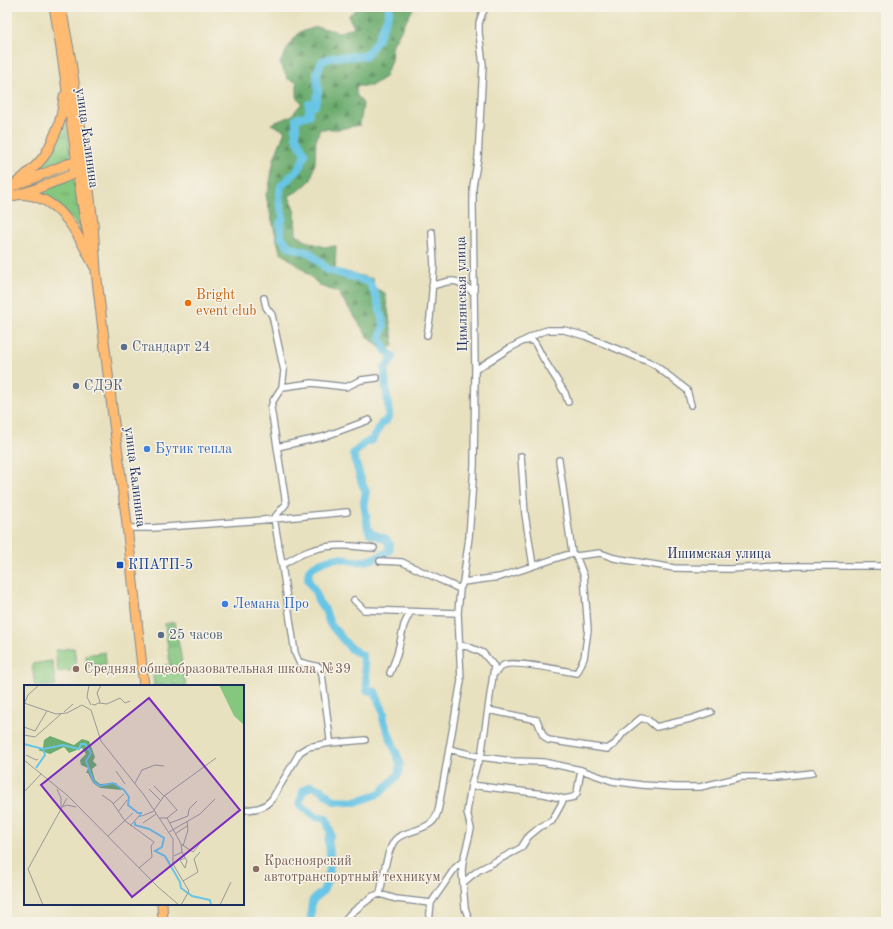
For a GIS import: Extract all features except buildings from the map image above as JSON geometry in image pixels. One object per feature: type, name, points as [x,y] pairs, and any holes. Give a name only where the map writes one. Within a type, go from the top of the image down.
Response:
[{"type":"main road","name":"улица Калинина","points":[[54,7],[66,81],[93,224],[96,271],[127,528],[144,685]]},
{"type":"main road","name":"улица Калинина","points":[[62,7],[70,56],[82,165]]},
{"type":"main road","points":[[10,192],[41,160],[49,148],[59,127],[66,81]]},
{"type":"main road","points":[[10,192],[21,184],[67,164],[71,163],[82,165]]},
{"type":"main road","points":[[10,192],[37,197],[51,203],[71,226],[83,245],[96,271]]},
{"type":"main road","points":[[162,905],[163,922]]},
{"type":"street","name":"Цимлянская улица","points":[[460,588],[463,582],[469,537],[474,466],[475,370],[472,207],[473,186],[478,158],[483,65],[479,23],[486,7]]},
{"type":"street","points":[[426,335],[430,318],[434,266],[432,232]]},
{"type":"street","points":[[432,286],[453,280],[474,292]]},
{"type":"street","points":[[264,298],[266,307],[272,315],[284,371],[282,387],[271,408],[286,504],[274,518]]},
{"type":"street","points":[[475,370],[510,348],[541,332],[548,330],[564,330],[585,336],[656,366],[687,390],[691,405]]},
{"type":"street","points":[[523,341],[532,340],[535,342],[543,358],[565,393],[568,402]]},
{"type":"street","points":[[282,387],[312,383],[346,386],[361,380],[377,378]]},
{"type":"street","points":[[277,447],[323,437],[369,420]]},
{"type":"street","points":[[521,456],[526,514],[533,566]]},
{"type":"street","points":[[493,675],[505,664],[510,663],[577,673],[584,658],[588,630],[584,576],[574,554],[559,460]]},
{"type":"street","points":[[127,528],[152,528],[346,512]]},
{"type":"street","points":[[274,518],[296,653],[299,662],[319,668],[322,674],[330,743]]},
{"type":"street","points":[[282,565],[298,555],[314,549],[334,546],[374,548]]},
{"type":"street","name":"Ишимская улица","points":[[463,582],[500,578],[533,566],[574,554],[600,553],[614,558],[674,568],[729,569],[780,566],[886,566]]},
{"type":"street","points":[[380,561],[402,562],[460,588],[458,613],[461,681],[440,806],[436,817],[431,823],[399,836],[395,840],[390,849],[380,894]]},
{"type":"street","points":[[354,600],[364,610],[458,613]]},
{"type":"street","points":[[390,673],[397,655],[404,625],[410,612]]},
{"type":"street","points":[[460,646],[468,647],[483,653],[494,666],[481,756],[471,785],[467,812],[471,829],[462,871],[465,908],[470,922]]},
{"type":"street","points":[[488,710],[537,720],[543,735],[548,740],[567,744],[607,748],[615,744],[623,733],[641,718],[648,720],[656,727],[690,719],[711,712]]},
{"type":"street","points":[[244,810],[258,809],[272,799],[300,752],[308,747],[330,743],[365,740]]},
{"type":"street","points":[[449,749],[512,761],[543,762],[581,770],[612,781],[642,785],[700,787],[741,777],[812,773]]},
{"type":"street","points":[[471,785],[544,794],[564,799],[574,797],[577,793],[581,770]]},
{"type":"street","points":[[463,883],[480,870],[521,848],[528,837],[540,827],[552,821],[564,799]]},
{"type":"street","points":[[429,922],[431,903],[455,868],[463,861]]},
{"type":"street","points":[[343,922],[349,915],[374,896],[380,894],[396,899],[431,903]]},
{"type":"green space","points":[[358,7],[414,7],[393,44],[391,60],[385,77],[371,86],[356,86],[356,94],[363,104],[360,125],[339,129],[320,129],[316,141],[315,163],[311,180],[301,189],[289,196],[295,212],[296,234],[306,241],[324,247],[336,246],[335,269],[373,279],[374,288],[385,293],[394,345],[384,351],[368,337],[338,292],[320,286],[304,270],[280,252],[266,194],[269,188],[274,159],[285,131],[271,124],[291,116],[302,103],[297,98],[297,82],[288,79],[280,63],[290,44],[300,32],[317,27],[340,32],[354,27],[348,16]]},
{"type":"green space","points":[[65,116],[71,157],[34,173]]},
{"type":"green space","points":[[74,178],[83,233],[58,204],[44,195],[34,192]]},
{"type":"green space","points":[[175,622],[186,685],[154,685],[153,674],[155,668],[170,664],[165,624]]},
{"type":"green space","points":[[74,648],[77,670],[58,672],[55,650]]},
{"type":"green space","points":[[105,652],[106,664],[87,666],[86,655]]},
{"type":"green space","points":[[52,661],[56,685],[35,685],[32,664]]},
{"type":"waterway","points":[[311,922],[311,908],[313,900],[323,891],[328,878],[330,865],[328,840],[331,834],[326,819],[315,817],[300,804],[303,791],[311,786],[322,790],[334,801],[356,802],[380,793],[399,773],[400,763],[383,719],[384,713],[375,692],[367,690],[366,674],[362,655],[351,649],[330,624],[325,610],[318,601],[316,593],[308,580],[309,570],[315,565],[326,560],[338,558],[353,561],[367,561],[381,556],[389,551],[390,545],[386,539],[370,533],[368,528],[364,502],[366,492],[353,454],[364,444],[372,440],[382,423],[386,421],[389,414],[385,369],[393,357],[386,351],[380,338],[384,325],[376,296],[369,282],[328,270],[310,253],[290,247],[281,237],[280,224],[283,218],[279,199],[281,186],[299,169],[305,154],[296,137],[296,119],[309,115],[309,104],[315,105],[318,92],[317,73],[322,61],[334,57],[365,56],[377,41],[389,13],[389,7]]},
{"type":"place","name":"Bright event club","points":[[188,303]]},
{"type":"place","name":"Стандарт 24","points":[[124,347]]},
{"type":"place","name":"СДЭК","points":[[76,386]]},
{"type":"place","name":"Бутик тепла","points":[[147,449]]},
{"type":"place","name":"КПАТП-5","points":[[120,565]]},
{"type":"place","name":"Лемана Про","points":[[225,604]]},
{"type":"place","name":"25 часов","points":[[161,635]]},
{"type":"place","name":"Средняя общеобразовательная школа №39","points":[[76,669]]},
{"type":"place","name":"Красноярский автотранспортный техникум","points":[[256,869]]}]
